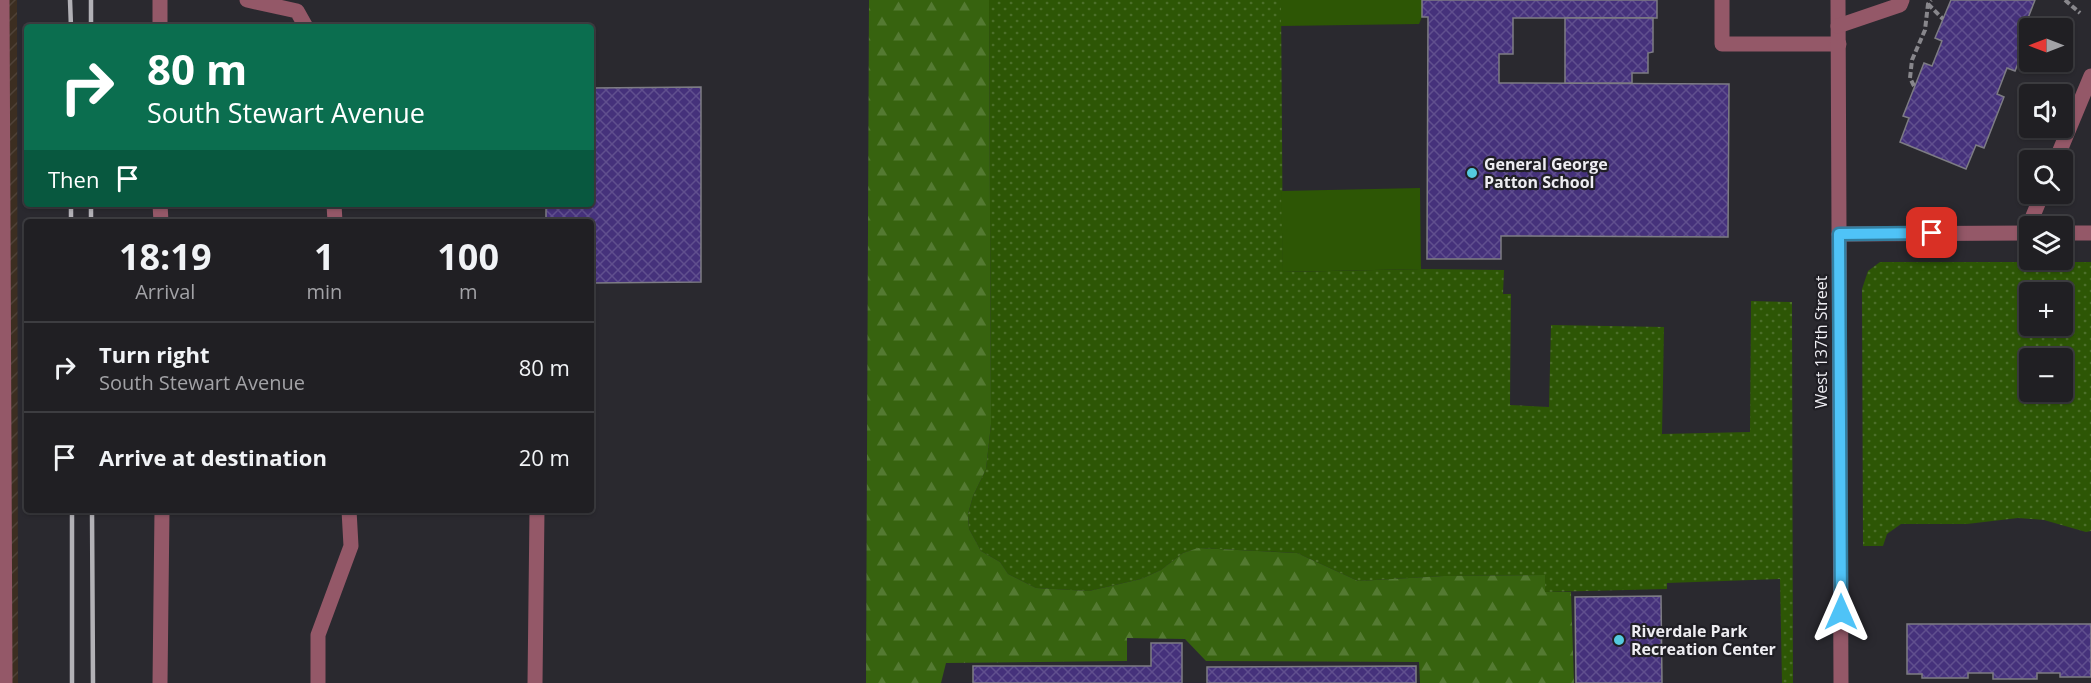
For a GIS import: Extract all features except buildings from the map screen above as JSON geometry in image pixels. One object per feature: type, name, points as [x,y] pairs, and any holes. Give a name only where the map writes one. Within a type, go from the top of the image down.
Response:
[{"type":"street","points":[[2,0],[5,683]]},
{"type":"street","points":[[160,0],[160,24]]},
{"type":"street","points":[[247,0],[297,11],[304,24]]},
{"type":"street","points":[[1722,0],[1722,44],[1839,44]]},
{"type":"street","name":"West 137th Street","points":[[1838,0],[1841,683]]},
{"type":"street","points":[[1838,26],[1900,5],[1902,0]]},
{"type":"street","points":[[2060,150],[2091,76]]},
{"type":"street","points":[[1839,234],[2019,233]]},
{"type":"street","points":[[2073,233],[2091,233]]},
{"type":"street","points":[[160,683],[162,513]]},
{"type":"street","points":[[318,683],[318,635],[351,546],[349,513]]},
{"type":"street","points":[[535,683],[537,513]]},
{"type":"path","points":[[2065,0],[2080,13]]},
{"type":"path","points":[[1929,2],[1943,19]]},
{"type":"path","points":[[1914,86],[1910,78],[1912,60],[1925,30],[1929,2]]},
{"type":"shaded area","points":[[0,0],[17,0],[18,683],[0,683]]},
{"type":"green space","points":[[869,0],[989,0],[991,424],[986,469],[973,496],[968,514],[969,529],[981,551],[1000,562],[1008,574],[1036,588],[1089,591],[1141,579],[1161,570],[1183,553],[1198,548],[1297,553],[1358,581],[1444,576],[1545,575],[1545,592],[1571,592],[1574,683],[1420,683],[1419,662],[1206,661],[1185,639],[1127,638],[1127,661],[946,663],[941,683],[866,683]]},
{"type":"green space","points":[[989,0],[1281,0],[1283,272],[1504,270],[1503,294],[1511,294],[1510,405],[1549,407],[1551,325],[1664,327],[1662,434],[1750,432],[1751,301],[1792,302],[1793,683],[1782,683],[1780,579],[1667,583],[1667,589],[1545,592],[1545,575],[1444,576],[1358,581],[1297,553],[1199,548],[1183,553],[1161,570],[1141,579],[1089,591],[1036,588],[1008,574],[1000,562],[981,551],[969,529],[968,514],[973,496],[986,469],[991,424]]},
{"type":"green space","points":[[1281,0],[1422,0],[1422,17],[1419,24],[1281,26]]},
{"type":"green space","points":[[1420,188],[1421,269],[1283,272],[1281,191]]},
{"type":"green space","points":[[1880,262],[2019,262],[2019,270],[2073,270],[2073,262],[2091,262],[2091,531],[2086,532],[2044,520],[2018,518],[1967,524],[1901,524],[1887,534],[1883,546],[1863,546],[1862,289],[1868,271]]},
{"type":"railway","points":[[70,0],[71,24]]},
{"type":"railway","points":[[91,0],[91,24]]},
{"type":"railway","points":[[71,207],[71,219]]},
{"type":"railway","points":[[91,207],[91,219]]},
{"type":"railway","points":[[72,513],[72,683]]},
{"type":"railway","points":[[92,513],[93,683]]},
{"type":"place","name":"General George Patton School","points":[[1472,173]]},
{"type":"place","name":"Riverdale Park Recreation Center","points":[[1619,640]]},
{"type":"route","points":[[1841,612],[1839,234],[1932,233]]}]
